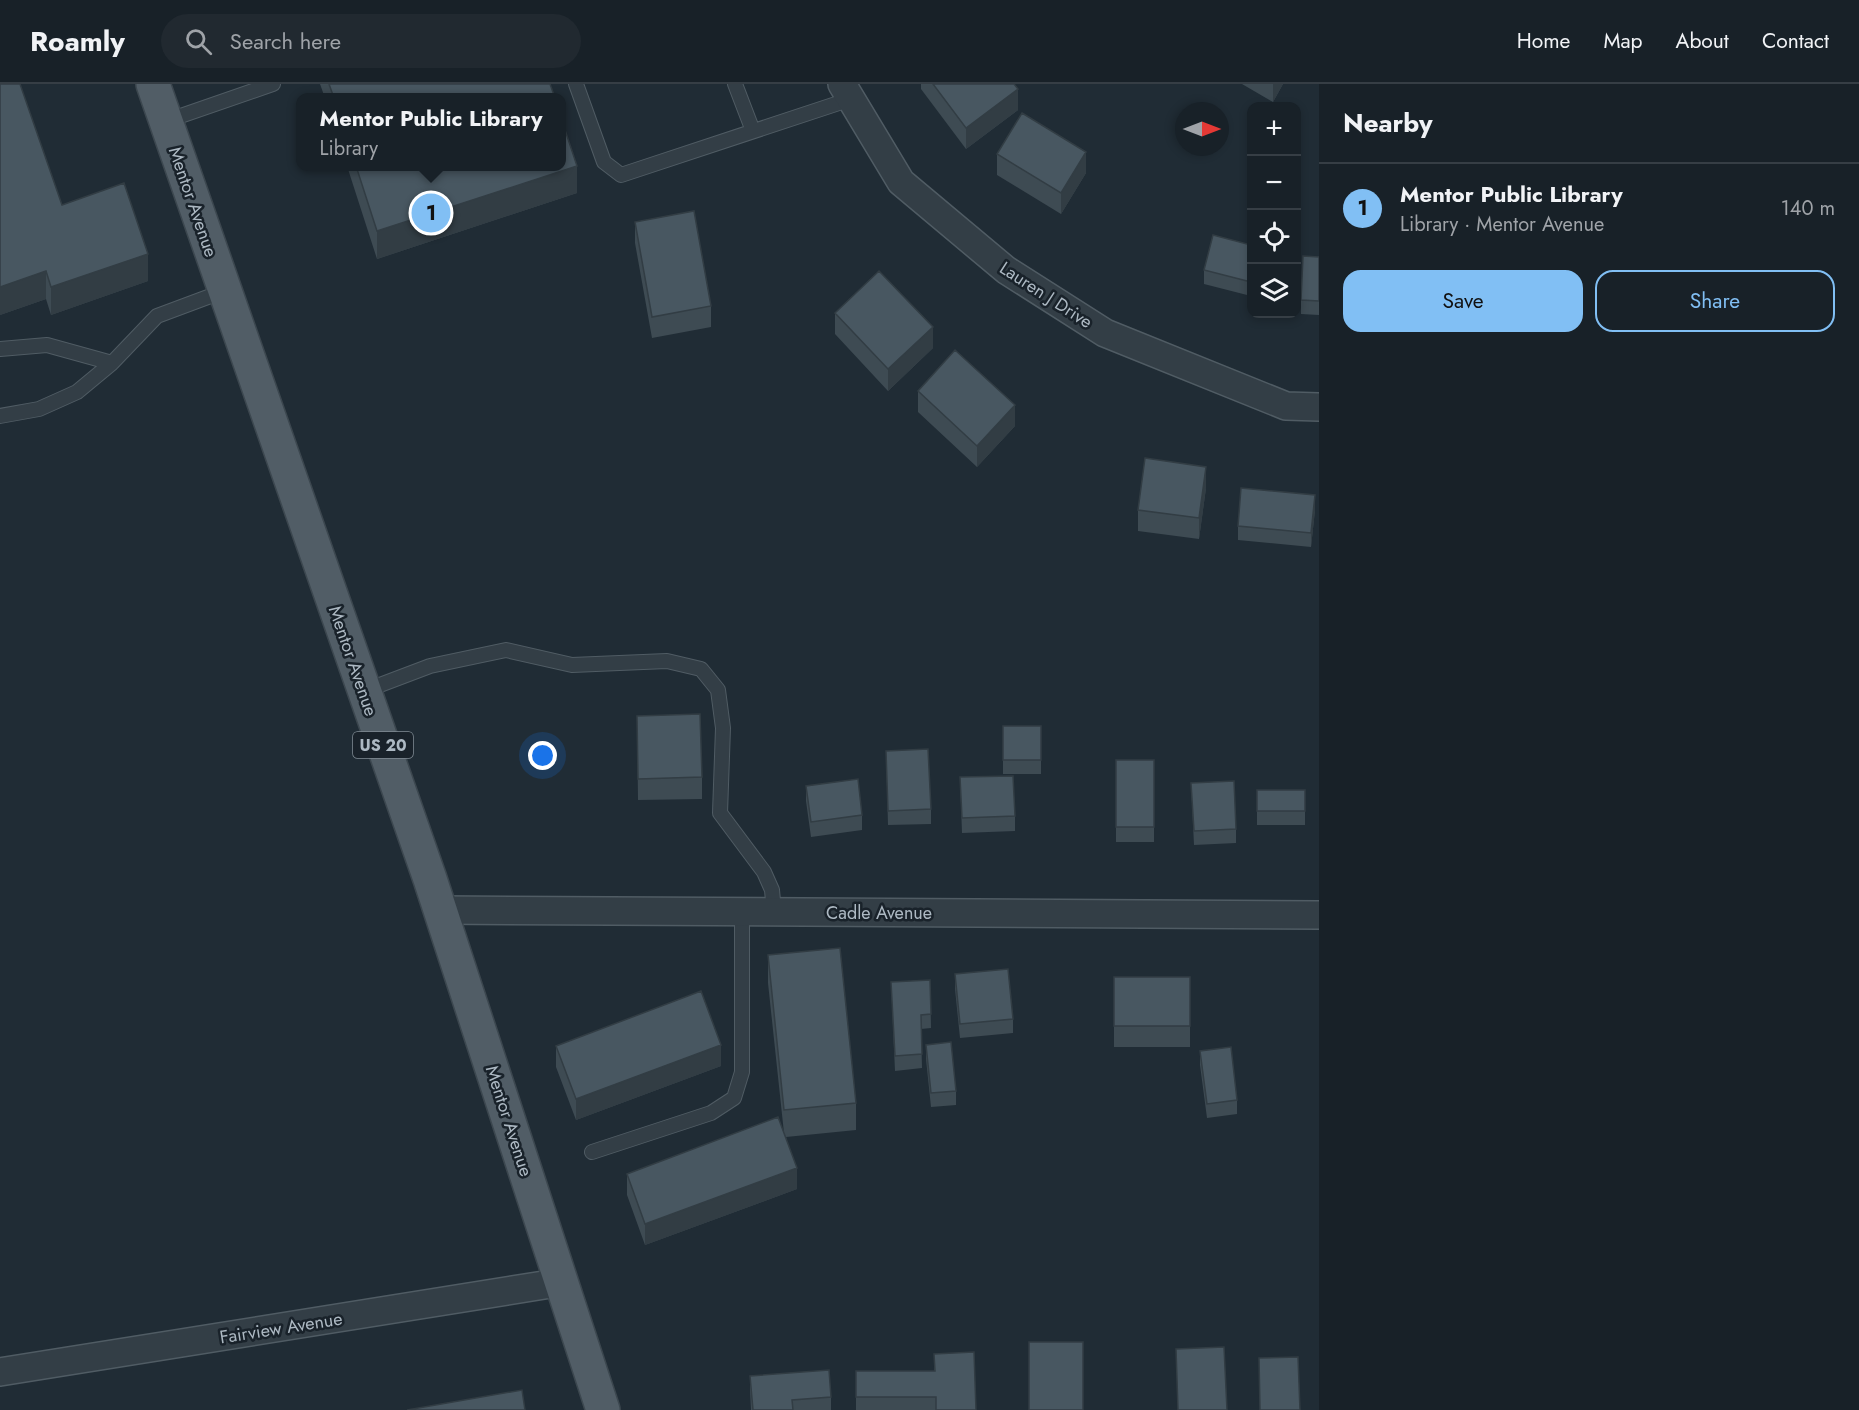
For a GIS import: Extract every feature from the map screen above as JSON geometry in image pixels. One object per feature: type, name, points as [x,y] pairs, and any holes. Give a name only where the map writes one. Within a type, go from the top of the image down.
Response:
[{"type":"main road","name":"Mentor Avenue","points":[[153,84],[440,910],[603,1410]]},
{"type":"street","name":"Lauren J Drive","points":[[847,91],[901,182],[1006,270],[1105,333],[1286,406],[1319,406]]},
{"type":"street","name":"Cadle Avenue","points":[[440,910],[1319,915]]},
{"type":"street","name":"Fairview Avenue","points":[[0,1372],[562,1282]]},
{"type":"lane","points":[[166,121],[273,84]]},
{"type":"lane","points":[[576,84],[604,162],[621,175],[753,131],[847,91]]},
{"type":"lane","points":[[735,84],[753,131]]},
{"type":"lane","points":[[0,416],[39,409],[77,392],[112,363],[157,316],[224,291]]},
{"type":"lane","points":[[0,349],[47,345],[112,363]]},
{"type":"lane","points":[[364,691],[430,666],[506,650],[572,665],[667,661],[701,669],[718,690],[723,728],[720,813],[764,872],[772,890],[774,912]]},
{"type":"lane","points":[[592,1152],[711,1113],[734,1098],[742,1072],[742,912]]},
{"type":"building","points":[[0,84],[20,84],[62,205],[124,183],[148,254],[51,287],[46,271],[0,287]]},
{"type":"building","points":[[329,84],[550,84],[553,93],[332,93]]},
{"type":"building","points":[[933,84],[1014,84],[1018,89],[966,128]]},
{"type":"building","points":[[1022,113],[1086,152],[1061,193],[997,154]]},
{"type":"building","points":[[566,133],[577,166],[566,170]]},
{"type":"building","points":[[358,171],[562,171],[377,231]]},
{"type":"building","points":[[694,211],[711,306],[652,317],[635,222]]},
{"type":"building","points":[[1213,235],[1247,244],[1247,281],[1204,270]]},
{"type":"building","points":[[1303,256],[1319,257],[1319,301],[1301,300]]},
{"type":"building","points":[[879,271],[933,327],[888,369],[835,313]]},
{"type":"building","points":[[955,350],[1015,405],[977,446],[918,391]]},
{"type":"building","points":[[1145,458],[1206,467],[1199,518],[1138,510]]},
{"type":"building","points":[[1241,488],[1315,495],[1311,533],[1238,526]]},
{"type":"building","points":[[700,714],[702,777],[638,779],[637,716]]},
{"type":"building","points":[[1003,726],[1041,726],[1041,760],[1003,760]]},
{"type":"building","points":[[928,749],[931,809],[888,811],[886,751]]},
{"type":"building","points":[[1116,760],[1154,760],[1154,827],[1116,827]]},
{"type":"building","points":[[1013,776],[1015,816],[962,818],[960,777]]},
{"type":"building","points":[[858,779],[862,815],[811,822],[806,786]]},
{"type":"building","points":[[1234,781],[1236,829],[1194,831],[1191,783]]},
{"type":"building","points":[[1257,790],[1305,790],[1305,811],[1257,811]]},
{"type":"building","points":[[840,948],[856,1103],[784,1110],[768,955]]},
{"type":"building","points":[[1008,969],[1013,1019],[960,1024],[955,974]]},
{"type":"building","points":[[1114,977],[1190,977],[1190,1026],[1114,1026]]},
{"type":"building","points":[[930,980],[931,1014],[921,1015],[922,1054],[895,1056],[891,982]]},
{"type":"building","points":[[701,991],[721,1045],[576,1099],[556,1046]]},
{"type":"building","points":[[951,1042],[956,1091],[931,1093],[926,1045]]},
{"type":"building","points":[[1231,1047],[1237,1100],[1207,1104],[1200,1051]]},
{"type":"building","points":[[778,1117],[797,1168],[645,1224],[627,1174]]},
{"type":"building","points":[[1029,1342],[1083,1342],[1083,1410],[1029,1410]]},
{"type":"building","points":[[1224,1347],[1227,1410],[1178,1410],[1176,1349]]},
{"type":"building","points":[[974,1352],[976,1410],[936,1410],[936,1397],[856,1397],[856,1371],[935,1371],[934,1354]]},
{"type":"building","points":[[1298,1357],[1300,1410],[1260,1410],[1259,1358]]},
{"type":"building","points":[[829,1370],[831,1397],[792,1400],[793,1410],[753,1410],[750,1376]]},
{"type":"building","points":[[522,1390],[525,1410],[407,1410]]},
{"type":"place","name":"Mentor Public Library","points":[[431,213]]}]
